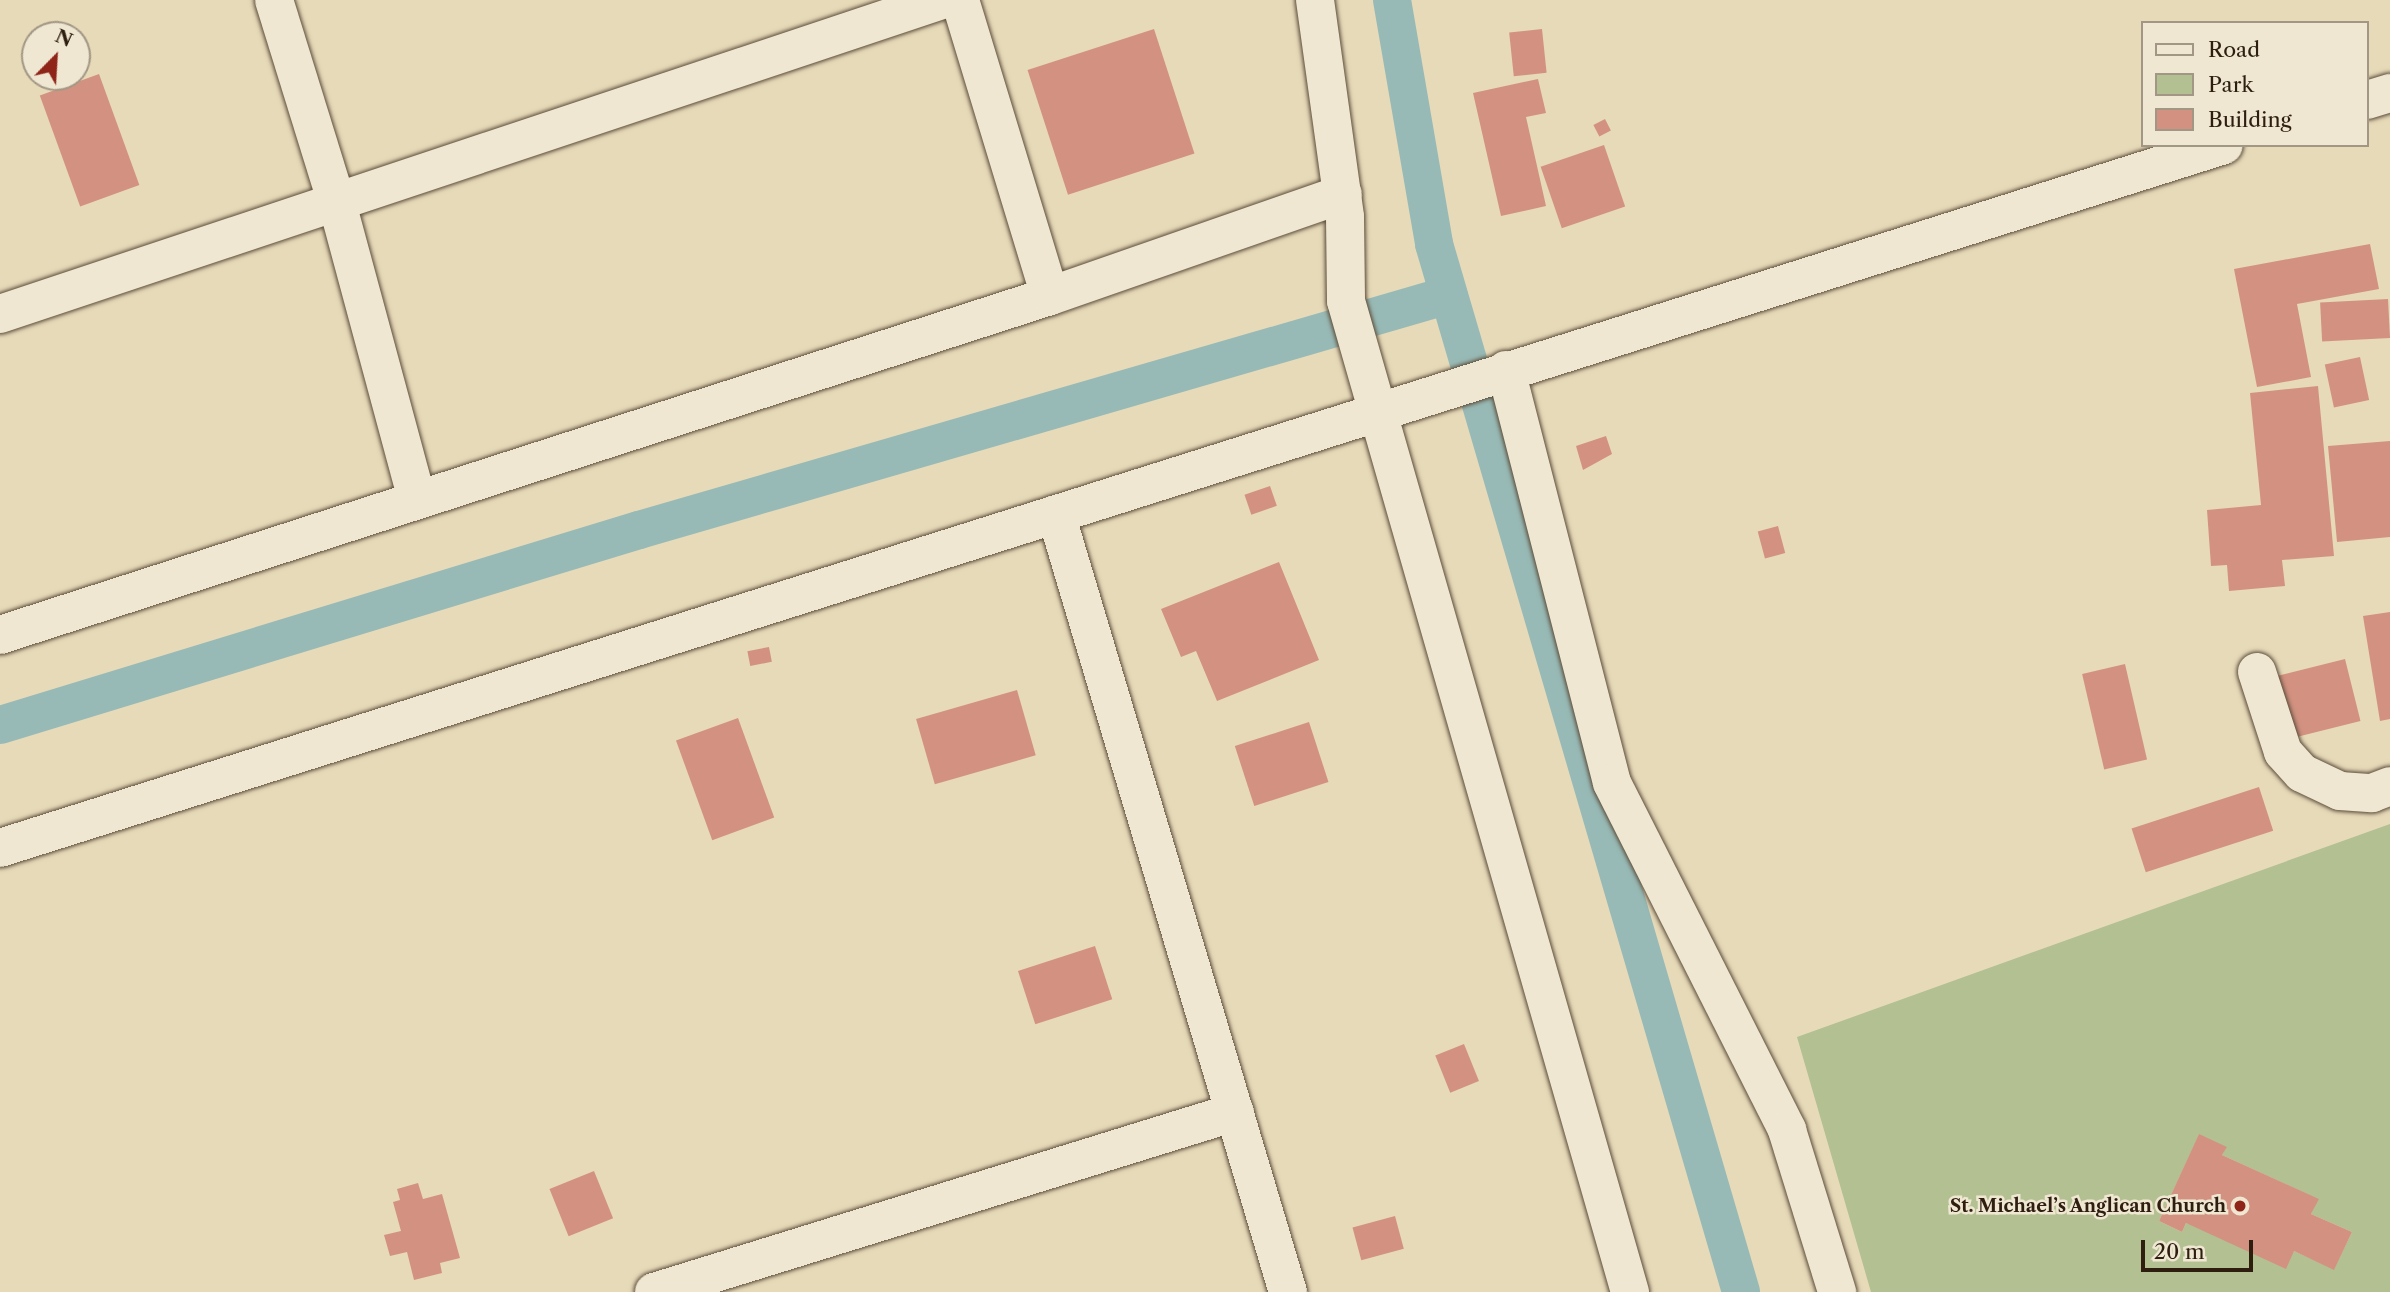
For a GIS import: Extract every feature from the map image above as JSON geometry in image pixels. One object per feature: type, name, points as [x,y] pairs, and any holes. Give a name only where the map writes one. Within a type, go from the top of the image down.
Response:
[{"type":"street","points":[[274,0],[337,203],[417,499]]},
{"type":"street","points":[[0,314],[942,0]]},
{"type":"street","points":[[960,0],[1050,296]]},
{"type":"street","points":[[1315,0],[1343,194],[1346,301],[1630,1292]]},
{"type":"street","points":[[2369,99],[2390,93]]},
{"type":"street","points":[[0,848],[1378,410],[2218,147]]},
{"type":"street","points":[[0,635],[1050,296],[1343,194]]},
{"type":"street","points":[[1506,370],[1612,783],[1787,1130],[1837,1292]]},
{"type":"street","points":[[1056,514],[1288,1292]]},
{"type":"street","points":[[2257,672],[2283,752],[2302,773],[2340,791],[2372,793],[2390,786]]},
{"type":"street","points":[[654,1292],[1235,1112]]},
{"type":"green space","points":[[2390,824],[2390,1292],[1871,1292],[1797,1037]],"holes":[[[2199,1135],[2226,1147],[2222,1155],[2318,1199],[2311,1214],[2352,1232],[2334,1269],[2294,1251],[2186,1223],[2182,1232],[2159,1221]]]},
{"type":"building","points":[[1154,29],[1194,154],[1068,195],[1028,70]]},
{"type":"building","points":[[1542,29],[1547,73],[1514,76],[1509,32]]},
{"type":"building","points":[[99,74],[139,185],[80,206],[40,96],[52,91],[91,91],[91,77]]},
{"type":"building","points":[[1538,79],[1546,113],[1526,117],[1546,206],[1501,216],[1473,93]]},
{"type":"building","points":[[1605,119],[1611,131],[1599,136],[1593,125]]},
{"type":"building","points":[[1604,145],[1625,206],[1562,228],[1541,167]]},
{"type":"building","points":[[2370,244],[2379,289],[2297,304],[2311,377],[2257,387],[2234,269]]},
{"type":"building","points":[[2388,299],[2390,338],[2322,342],[2320,303]]},
{"type":"building","points":[[2360,357],[2369,400],[2334,408],[2325,364]]},
{"type":"building","points":[[2318,386],[2334,556],[2282,560],[2285,586],[2229,591],[2227,565],[2211,566],[2207,510],[2261,505],[2250,393]]},
{"type":"building","points":[[1606,436],[1612,454],[1583,470],[1576,446]]},
{"type":"building","points":[[2390,441],[2390,537],[2337,542],[2328,446]]},
{"type":"building","points":[[1270,486],[1277,506],[1251,515],[1244,495]]},
{"type":"building","points":[[1778,526],[1785,553],[1765,558],[1758,531]]},
{"type":"building","points":[[1279,562],[1319,660],[1217,701],[1196,651],[1181,657],[1161,609]]},
{"type":"building","points":[[2390,612],[2390,719],[2380,721],[2363,616]]},
{"type":"building","points":[[769,647],[772,662],[750,666],[747,651]]},
{"type":"building","points":[[2345,659],[2360,721],[2294,738],[2278,676]]},
{"type":"building","points":[[2125,664],[2147,759],[2104,769],[2082,674]]},
{"type":"building","points":[[1017,690],[1036,755],[935,784],[916,719]]},
{"type":"building","points":[[738,718],[774,818],[712,840],[676,741]]},
{"type":"building","points":[[1309,722],[1328,782],[1254,806],[1235,746]]},
{"type":"building","points":[[2259,787],[2273,831],[2146,872],[2132,828]]},
{"type":"building","points":[[1095,946],[1112,999],[1035,1024],[1018,971]]},
{"type":"building","points":[[1464,1044],[1479,1081],[1450,1093],[1435,1056]]},
{"type":"building","name":"St. Michael’s Anglican Church","points":[[2199,1134],[2227,1147],[2222,1155],[2319,1199],[2311,1214],[2352,1232],[2334,1270],[2294,1251],[2286,1269],[2186,1223],[2182,1232],[2159,1221]]},
{"type":"building","points":[[594,1171],[613,1218],[569,1236],[549,1189]]},
{"type":"building","points":[[418,1183],[423,1199],[442,1194],[460,1258],[440,1263],[442,1273],[414,1280],[407,1252],[390,1256],[384,1235],[401,1231],[393,1202],[400,1200],[397,1189]]},
{"type":"building","points":[[1395,1216],[1404,1249],[1361,1260],[1352,1227]]},
{"type":"waterway","points":[[1392,0],[1434,244],[1741,1292]]},
{"type":"waterway","points":[[0,725],[639,530],[1449,295]]},
{"type":"place","name":"St. Michael’s Anglican Church","points":[[2240,1206]]}]
